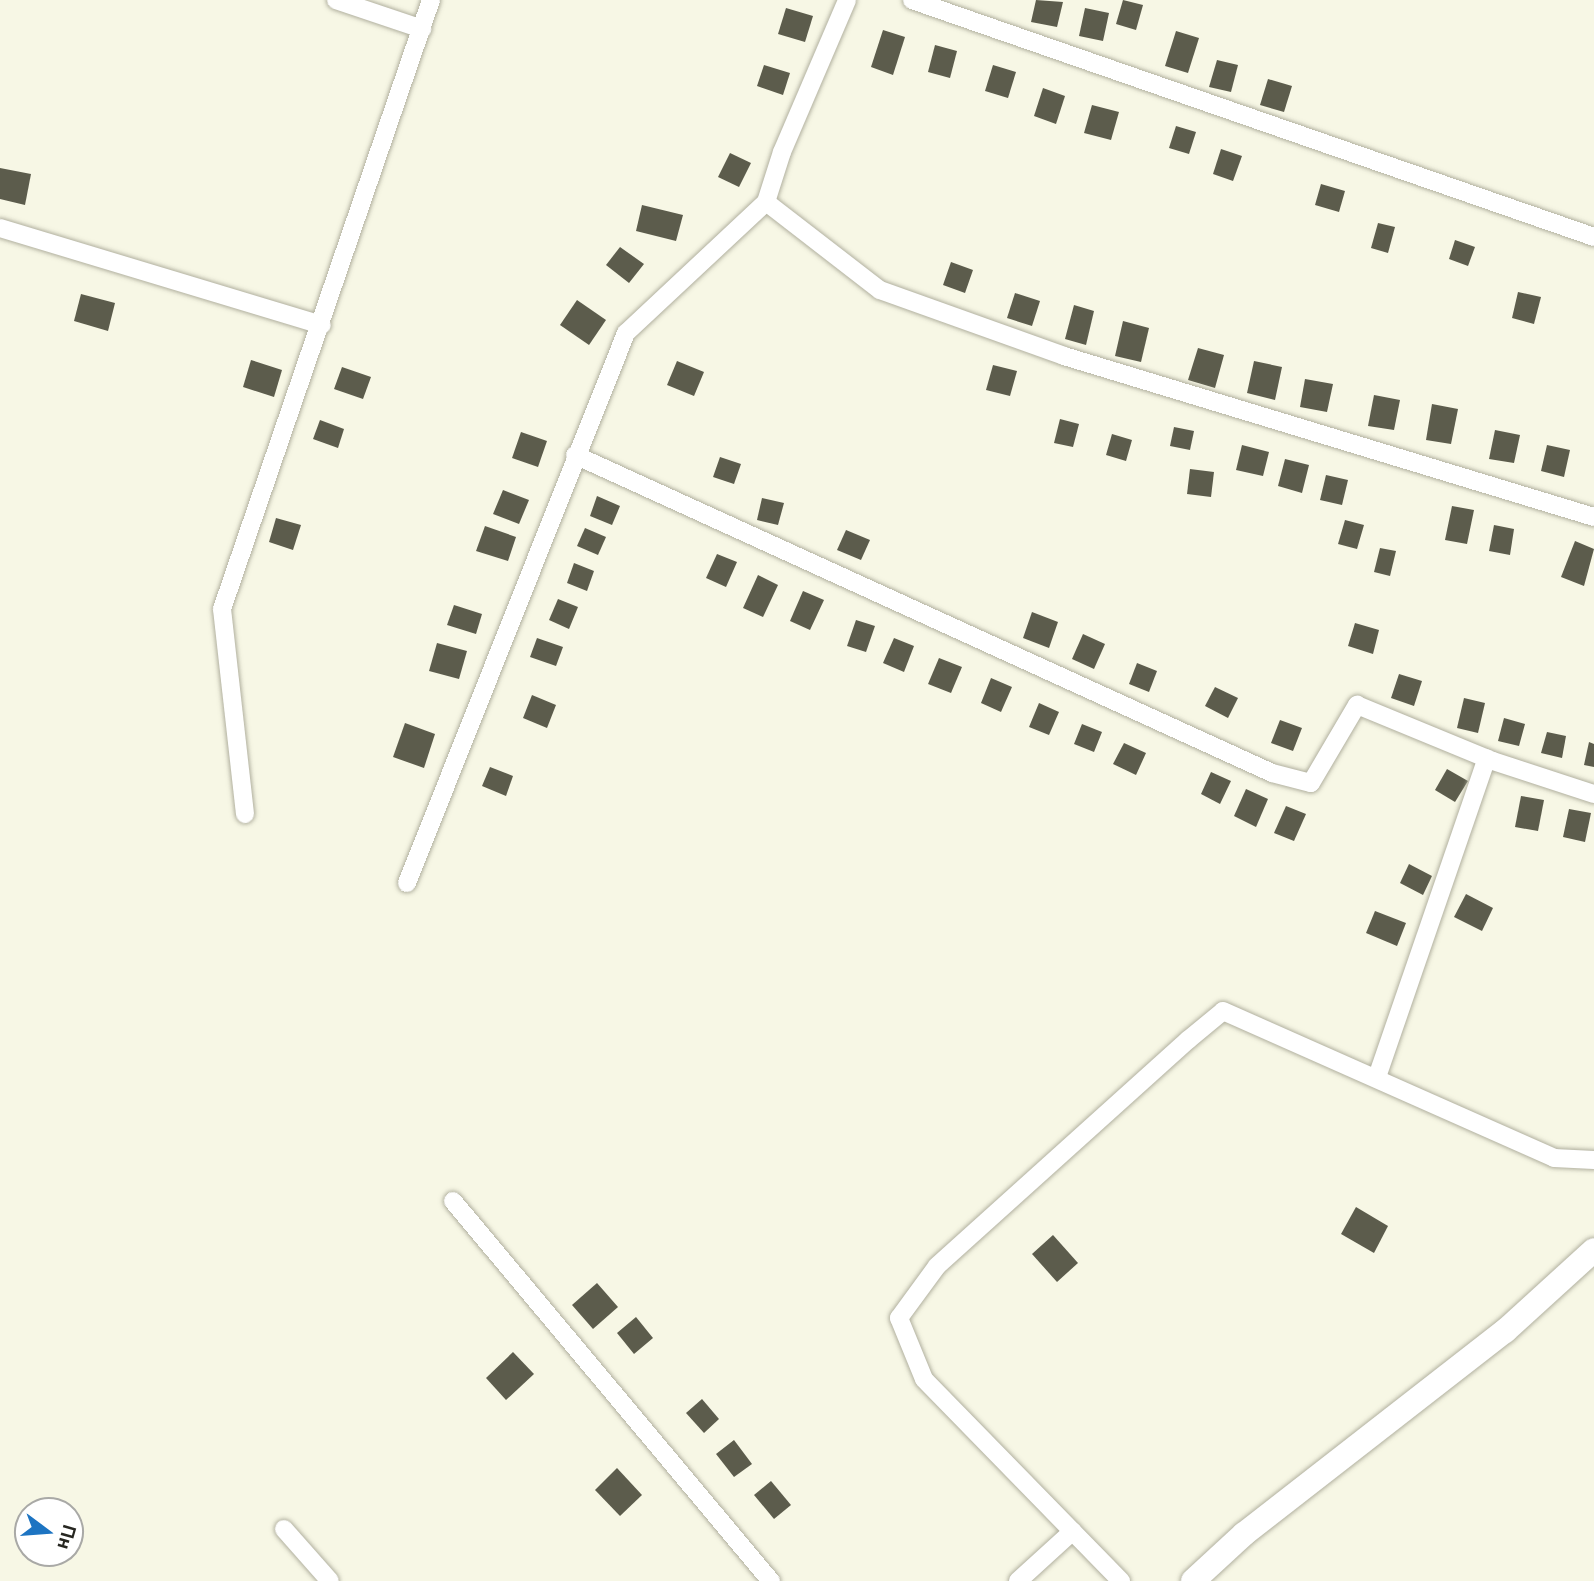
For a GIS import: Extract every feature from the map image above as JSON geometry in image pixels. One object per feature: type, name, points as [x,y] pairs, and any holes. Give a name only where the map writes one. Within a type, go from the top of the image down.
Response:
[{"type":"main road","points":[[1193,1581],[1244,1534],[1505,1331],[1594,1250]]},
{"type":"street","points":[[336,0],[422,29]]},
{"type":"street","points":[[245,814],[222,609],[431,0]]},
{"type":"street","points":[[407,883],[575,455],[626,333],[766,202],[782,152],[847,0]]},
{"type":"street","points":[[912,0],[1594,237]]},
{"type":"street","points":[[766,202],[880,290],[1064,356],[1594,517]]},
{"type":"street","points":[[0,228],[321,325]]},
{"type":"street","points":[[575,455],[1272,773],[1311,783],[1357,705],[1487,758],[1594,794]]},
{"type":"street","points":[[1377,1077],[1487,758]]},
{"type":"street","points":[[1121,1581],[924,1379],[899,1318],[937,1266],[1223,1011],[1377,1077],[1554,1158],[1594,1160]]},
{"type":"street","points":[[453,1201],[771,1581]]},
{"type":"street","points":[[284,1528],[330,1581]]},
{"type":"street","points":[[1018,1581],[1073,1531]]},
{"type":"building","points":[[1036,0],[1063,2],[1057,27],[1031,22]]},
{"type":"building","points":[[1123,0],[1143,5],[1136,30],[1116,24]]},
{"type":"building","points":[[786,8],[813,16],[805,42],[778,34]]},
{"type":"building","points":[[1085,8],[1109,13],[1103,41],[1079,36]]},
{"type":"building","points":[[883,30],[905,37],[893,75],[871,67]]},
{"type":"building","points":[[1176,31],[1199,38],[1188,73],[1165,66]]},
{"type":"building","points":[[935,45],[957,51],[950,78],[928,72]]},
{"type":"building","points":[[1217,60],[1238,65],[1231,92],[1209,87]]},
{"type":"building","points":[[764,65],[790,73],[783,95],[757,86]]},
{"type":"building","points":[[993,65],[1016,72],[1008,98],[985,91]]},
{"type":"building","points":[[1268,79],[1292,86],[1284,112],[1260,105]]},
{"type":"building","points":[[1043,88],[1065,96],[1056,124],[1034,116]]},
{"type":"building","points":[[1092,105],[1119,112],[1111,140],[1084,133]]},
{"type":"building","points":[[1176,126],[1196,132],[1189,154],[1169,148]]},
{"type":"building","points":[[1221,149],[1242,156],[1233,181],[1213,174]]},
{"type":"building","points":[[730,153],[751,163],[739,187],[718,177]]},
{"type":"building","points":[[0,168],[31,174],[25,205],[0,199]]},
{"type":"building","points":[[1321,184],[1345,191],[1339,212],[1315,205]]},
{"type":"building","points":[[642,205],[683,215],[676,241],[636,231]]},
{"type":"building","points":[[1378,223],[1395,227],[1388,253],[1371,248]]},
{"type":"building","points":[[1455,240],[1475,247],[1468,266],[1449,259]]},
{"type":"building","points":[[620,247],[644,264],[629,283],[606,265]]},
{"type":"building","points":[[951,262],[973,270],[965,293],[943,285]]},
{"type":"building","points":[[1518,292],[1541,297],[1534,324],[1512,318]]},
{"type":"building","points":[[1015,293],[1040,301],[1032,326],[1007,318]]},
{"type":"building","points":[[81,294],[115,303],[108,331],[74,321]]},
{"type":"building","points":[[577,300],[606,320],[589,345],[560,325]]},
{"type":"building","points":[[1074,305],[1094,311],[1086,345],[1065,339]]},
{"type":"building","points":[[1123,321],[1149,328],[1141,362],[1115,356]]},
{"type":"building","points":[[1198,348],[1224,355],[1215,388],[1188,380]]},
{"type":"building","points":[[251,360],[282,370],[274,397],[243,387]]},
{"type":"building","points":[[677,361],[704,372],[694,396],[667,385]]},
{"type":"building","points":[[1254,361],[1282,367],[1275,400],[1247,393]]},
{"type":"building","points":[[993,365],[1017,371],[1010,396],[986,390]]},
{"type":"building","points":[[342,367],[371,377],[363,399],[334,389]]},
{"type":"building","points":[[1305,379],[1333,384],[1327,412],[1300,407]]},
{"type":"building","points":[[1374,395],[1400,400],[1394,430],[1368,426]]},
{"type":"building","points":[[1432,404],[1458,409],[1451,444],[1426,440]]},
{"type":"building","points":[[1060,419],[1079,424],[1073,447],[1054,443]]},
{"type":"building","points":[[320,420],[344,429],[338,448],[313,439]]},
{"type":"building","points":[[1174,427],[1194,431],[1190,450],[1170,446]]},
{"type":"building","points":[[1495,430],[1520,435],[1514,463],[1489,459]]},
{"type":"building","points":[[521,432],[547,441],[538,467],[512,458]]},
{"type":"building","points":[[1112,434],[1132,440],[1126,461],[1106,455]]},
{"type":"building","points":[[1242,445],[1269,452],[1263,476],[1236,470]]},
{"type":"building","points":[[1547,445],[1570,450],[1564,477],[1541,471]]},
{"type":"building","points":[[720,457],[741,464],[734,484],[713,477]]},
{"type":"building","points":[[1285,459],[1309,465],[1302,493],[1278,486]]},
{"type":"building","points":[[1190,469],[1214,472],[1211,497],[1187,494]]},
{"type":"building","points":[[1326,475],[1348,480],[1342,505],[1320,500]]},
{"type":"building","points":[[503,490],[529,500],[519,524],[493,514]]},
{"type":"building","points":[[597,496],[620,506],[612,525],[590,516]]},
{"type":"building","points":[[762,498],[784,503],[778,525],[757,520]]},
{"type":"building","points":[[1452,506],[1474,510],[1467,544],[1445,540]]},
{"type":"building","points":[[276,518],[301,525],[293,550],[269,542]]},
{"type":"building","points":[[1345,520],[1364,525],[1357,549],[1338,544]]},
{"type":"building","points":[[1494,525],[1514,529],[1510,555],[1489,551]]},
{"type":"building","points":[[485,526],[516,537],[508,561],[476,551]]},
{"type":"building","points":[[585,528],[606,537],[598,555],[577,546]]},
{"type":"building","points":[[846,530],[870,540],[861,560],[837,550]]},
{"type":"building","points":[[1575,541],[1594,549],[1584,586],[1561,577]]},
{"type":"building","points":[[1380,548],[1396,551],[1390,576],[1374,572]]},
{"type":"building","points":[[717,554],[737,562],[726,587],[706,578]]},
{"type":"building","points":[[574,563],[594,571],[587,591],[567,583]]},
{"type":"building","points":[[758,575],[778,585],[763,617],[743,608]]},
{"type":"building","points":[[803,591],[824,600],[810,630],[790,621]]},
{"type":"building","points":[[558,599],[578,607],[569,629],[549,620]]},
{"type":"building","points":[[454,605],[482,614],[476,634],[447,625]]},
{"type":"building","points":[[1032,612],[1058,622],[1049,648],[1023,638]]},
{"type":"building","points":[[856,620],[875,626],[866,652],[847,646]]},
{"type":"building","points":[[1355,623],[1379,630],[1373,654],[1348,646]]},
{"type":"building","points":[[1083,634],[1105,644],[1094,669],[1072,659]]},
{"type":"building","points":[[537,638],[563,647],[556,666],[530,657]]},
{"type":"building","points":[[894,638],[914,646],[904,672],[883,663]]},
{"type":"building","points":[[437,643],[467,651],[459,679],[429,671]]},
{"type":"building","points":[[939,658],[962,667],[951,693],[928,684]]},
{"type":"building","points":[[1137,663],[1157,671],[1149,692],[1129,684]]},
{"type":"building","points":[[1399,674],[1422,681],[1414,706],[1391,698]]},
{"type":"building","points":[[991,678],[1012,687],[1001,712],[981,703]]},
{"type":"building","points":[[1215,687],[1238,698],[1228,718],[1205,706]]},
{"type":"building","points":[[532,695],[556,705],[547,728],[523,718]]},
{"type":"building","points":[[1464,698],[1485,703],[1478,733],[1457,728]]},
{"type":"building","points":[[1039,703],[1059,712],[1049,735],[1029,727]]},
{"type":"building","points":[[1504,718],[1525,724],[1519,746],[1498,741]]},
{"type":"building","points":[[1280,720],[1302,728],[1293,751],[1271,743]]},
{"type":"building","points":[[405,723],[435,734],[424,768],[393,757]]},
{"type":"building","points":[[1082,724],[1102,732],[1094,752],[1074,744]]},
{"type":"building","points":[[1547,732],[1566,736],[1562,758],[1541,753]]},
{"type":"building","points":[[1589,742],[1594,744],[1594,767],[1584,765]]},
{"type":"building","points":[[1124,743],[1146,753],[1136,775],[1113,764]]},
{"type":"building","points":[[490,767],[513,776],[506,796],[482,786]]},
{"type":"building","points":[[1447,769],[1468,781],[1455,802],[1435,790]]},
{"type":"building","points":[[1211,772],[1231,781],[1220,804],[1201,794]]},
{"type":"building","points":[[1246,789],[1268,799],[1256,827],[1234,816]]},
{"type":"building","points":[[1521,796],[1544,800],[1538,831],[1515,827]]},
{"type":"building","points":[[1286,806],[1306,814],[1294,841],[1274,833]]},
{"type":"building","points":[[1569,809],[1591,813],[1585,842],[1563,837]]},
{"type":"building","points":[[1409,864],[1432,876],[1423,895],[1400,883]]},
{"type":"building","points":[[1466,894],[1493,908],[1482,931],[1454,917]]},
{"type":"building","points":[[1375,911],[1406,923],[1397,946],[1366,933]]},
{"type":"building","points":[[1356,1207],[1388,1226],[1374,1253],[1341,1234]]},
{"type":"building","points":[[1053,1235],[1078,1263],[1057,1282],[1032,1254]]},
{"type":"building","points":[[597,1283],[618,1307],[593,1329],[572,1305]]},
{"type":"building","points":[[636,1317],[653,1338],[634,1354],[617,1333]]},
{"type":"building","points":[[513,1352],[534,1374],[506,1400],[486,1378]]},
{"type":"building","points":[[702,1399],[719,1419],[704,1433],[686,1413]]},
{"type":"building","points":[[734,1440],[752,1464],[734,1477],[716,1454]]},
{"type":"building","points":[[617,1468],[642,1495],[620,1516],[595,1490]]},
{"type":"building","points":[[771,1481],[791,1505],[774,1519],[754,1495]]}]
